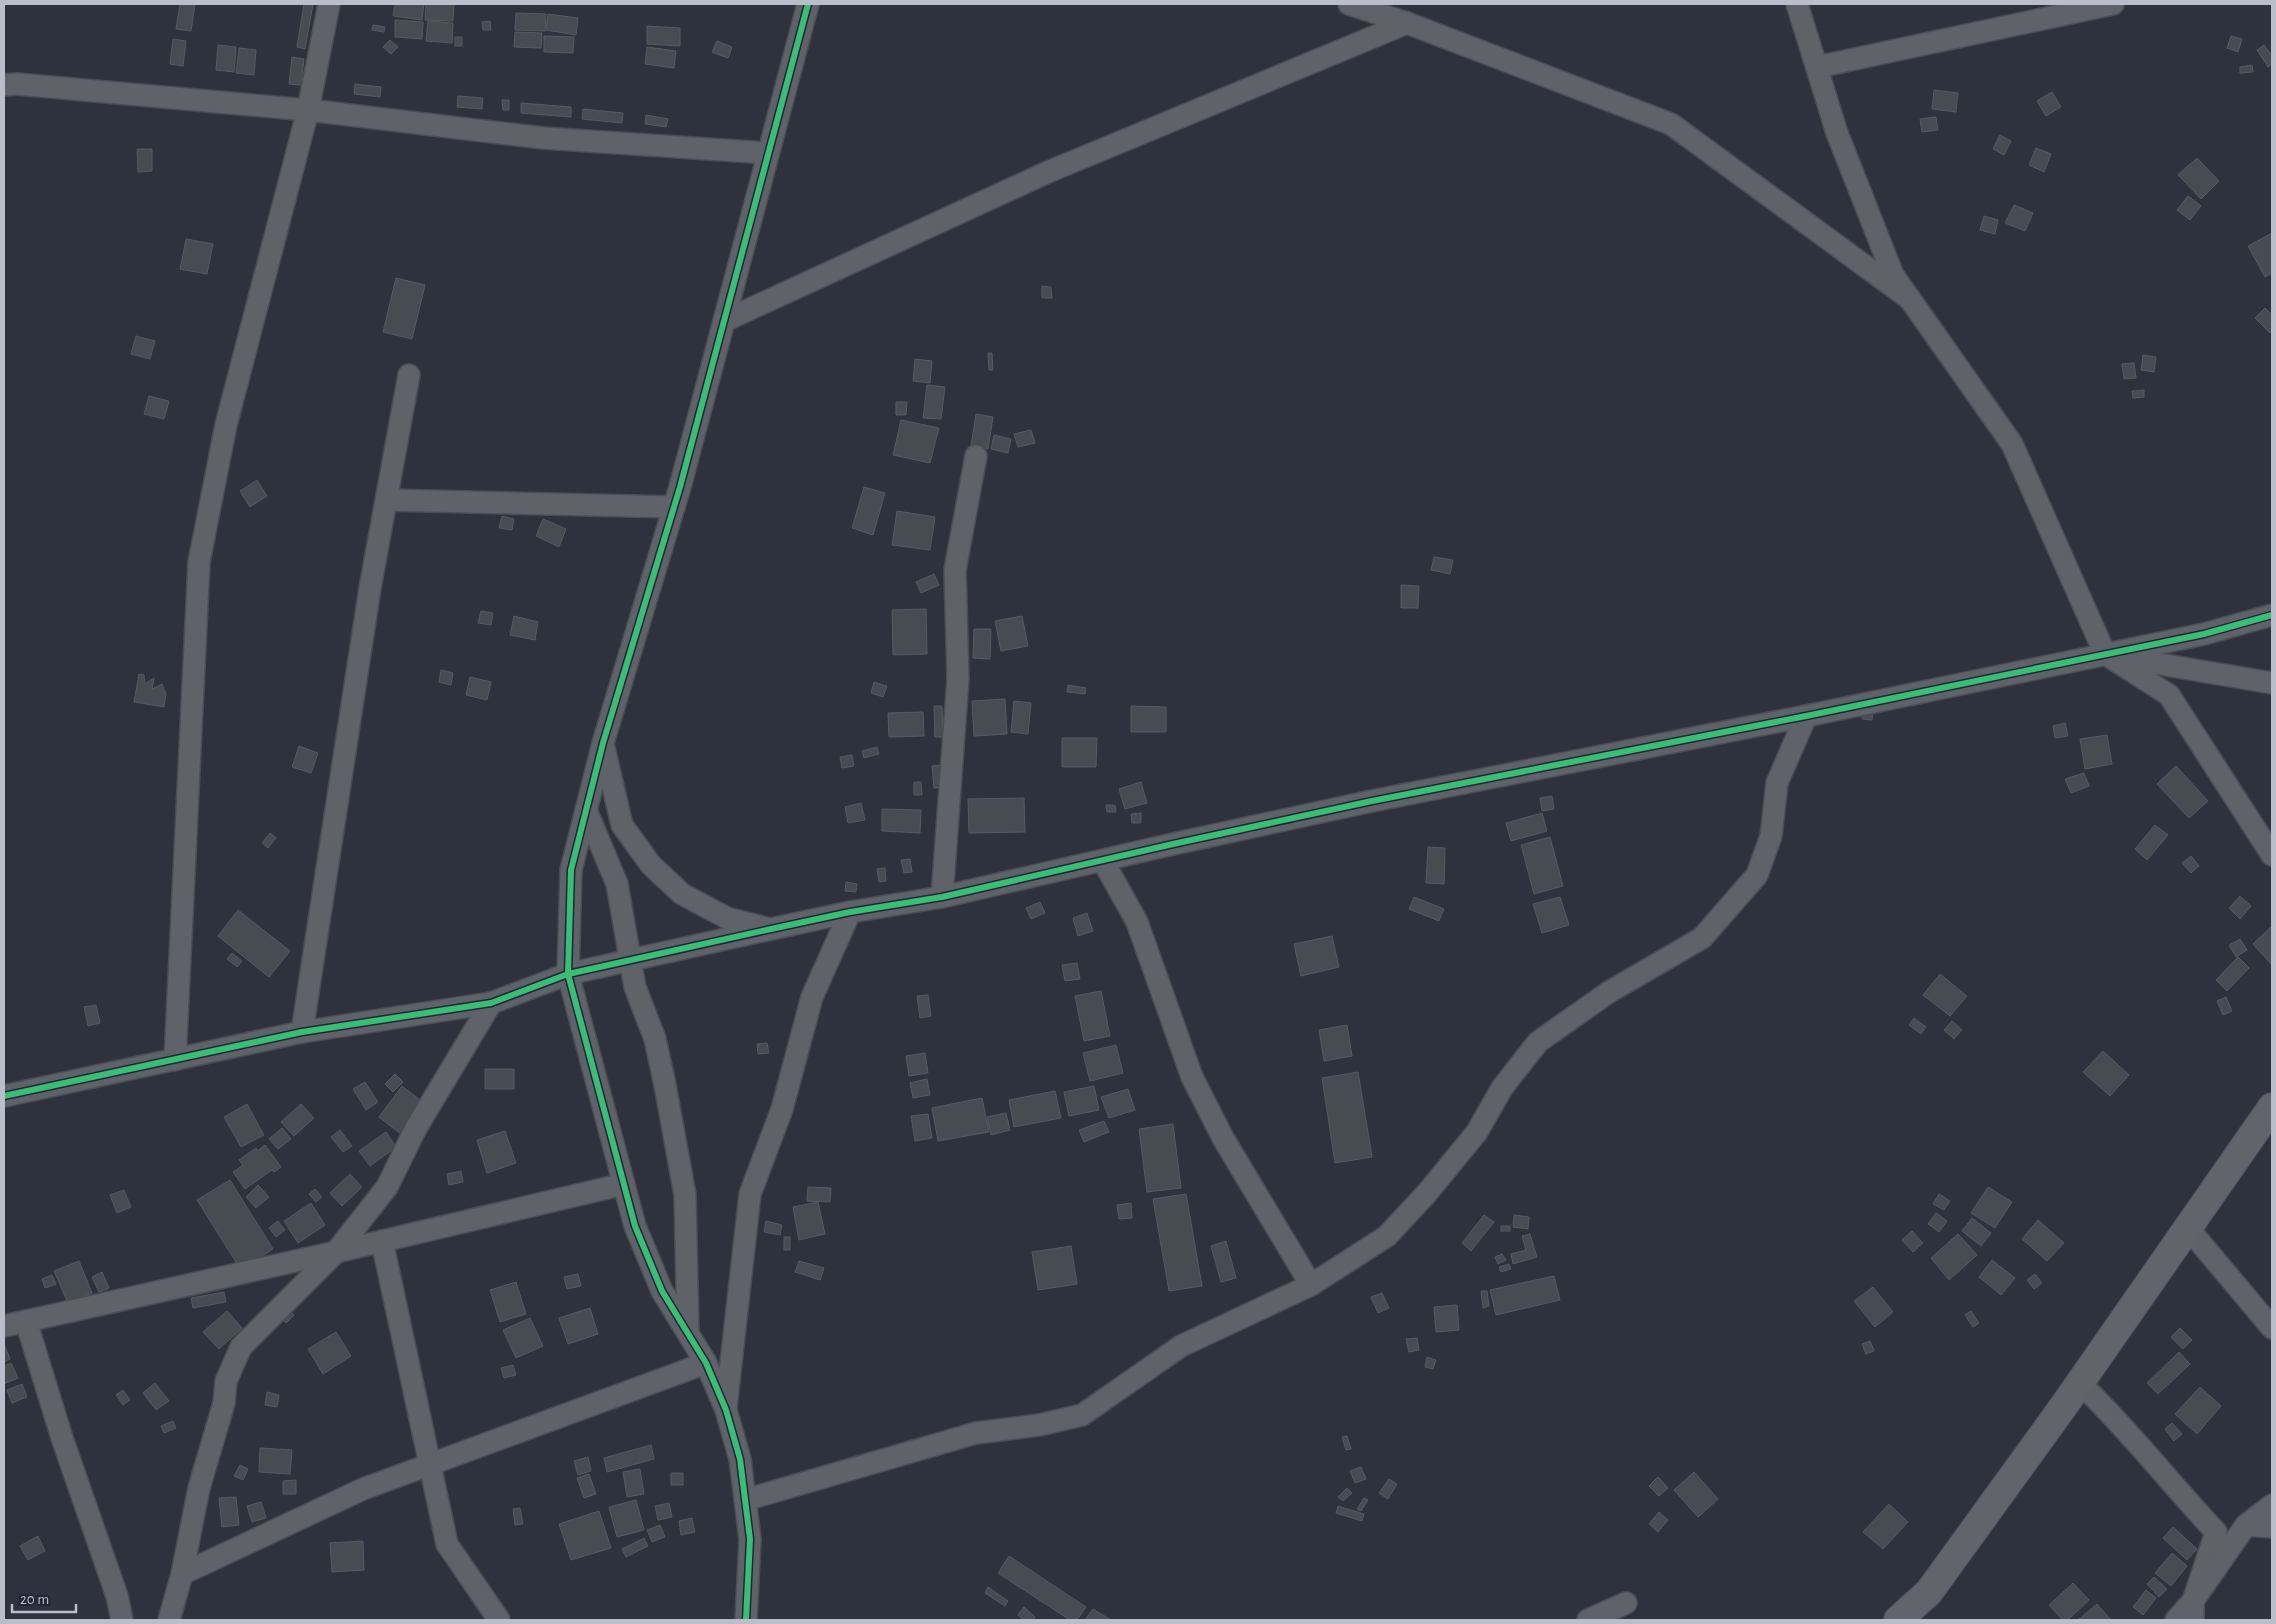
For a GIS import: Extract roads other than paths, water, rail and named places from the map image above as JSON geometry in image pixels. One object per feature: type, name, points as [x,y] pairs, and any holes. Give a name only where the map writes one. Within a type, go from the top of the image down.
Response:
[{"type":"main road","points":[[1898,1620],[1929,1592],[2080,1383],[2272,1107]]},
{"type":"street","points":[[175,1060],[198,562],[226,425],[308,110],[329,4]]},
{"type":"street","points":[[746,1620],[750,1539],[740,1460],[726,1410],[706,1363],[662,1291],[635,1226],[568,974],[571,870],[603,743],[674,507],[808,4]]},
{"type":"street","points":[[1349,4],[1407,22],[1672,124],[1910,299]]},
{"type":"street","points":[[1797,4],[1837,133],[1893,275],[2012,444],[2105,654],[2169,695],[2272,855]]},
{"type":"street","points":[[1817,67],[2113,4]]},
{"type":"street","points":[[724,321],[1048,172],[1407,22]]},
{"type":"street","points":[[4,85],[17,84],[308,110],[543,138],[768,153]]},
{"type":"street","points":[[302,1032],[370,588],[388,500],[409,375]]},
{"type":"street","points":[[942,897],[958,679],[956,570],[976,456]]},
{"type":"street","points":[[388,500],[674,507]]},
{"type":"street","points":[[4,1096],[302,1032],[491,1003],[568,974],[771,929],[850,912],[942,897],[1372,801],[1806,716],[2204,634],[2272,615]]},
{"type":"street","points":[[2105,654],[2272,683]]},
{"type":"street","points":[[745,1500],[976,1433],[1038,1425],[1082,1415],[1181,1346],[1311,1285],[1388,1236],[1427,1193],[1477,1132],[1502,1088],[1538,1042],[1609,992],[1702,938],[1757,875],[1771,836],[1777,783],[1806,716]]},
{"type":"street","points":[[603,743],[622,826],[651,865],[682,894],[727,918],[771,929]]},
{"type":"street","points":[[586,810],[617,884],[635,987],[655,1039],[685,1195],[688,1333]]},
{"type":"street","points":[[1104,861],[1137,922],[1192,1077],[1223,1138],[1311,1285]]},
{"type":"street","points":[[726,1410],[750,1194],[782,1109],[812,997],[850,912]]},
{"type":"street","points":[[169,1620],[182,1574],[199,1488],[224,1403],[226,1381],[241,1347],[336,1252],[387,1187],[416,1128],[491,1003]]},
{"type":"street","points":[[4,1326],[336,1252],[624,1184]]},
{"type":"street","points":[[2188,1228],[2272,1328]]},
{"type":"street","points":[[382,1241],[447,1544],[499,1620]]},
{"type":"street","points":[[26,1320],[62,1438],[117,1596],[122,1620]]},
{"type":"street","points":[[182,1574],[363,1489],[706,1363]]},
{"type":"street","points":[[2080,1383],[2115,1417],[2174,1487],[2216,1532],[2193,1611]]},
{"type":"street","points":[[2176,1620],[2193,1611],[2246,1525],[2272,1505]]},
{"type":"street","points":[[2246,1525],[2272,1527]]},
{"type":"street","points":[[1588,1620],[1626,1603]]}]
